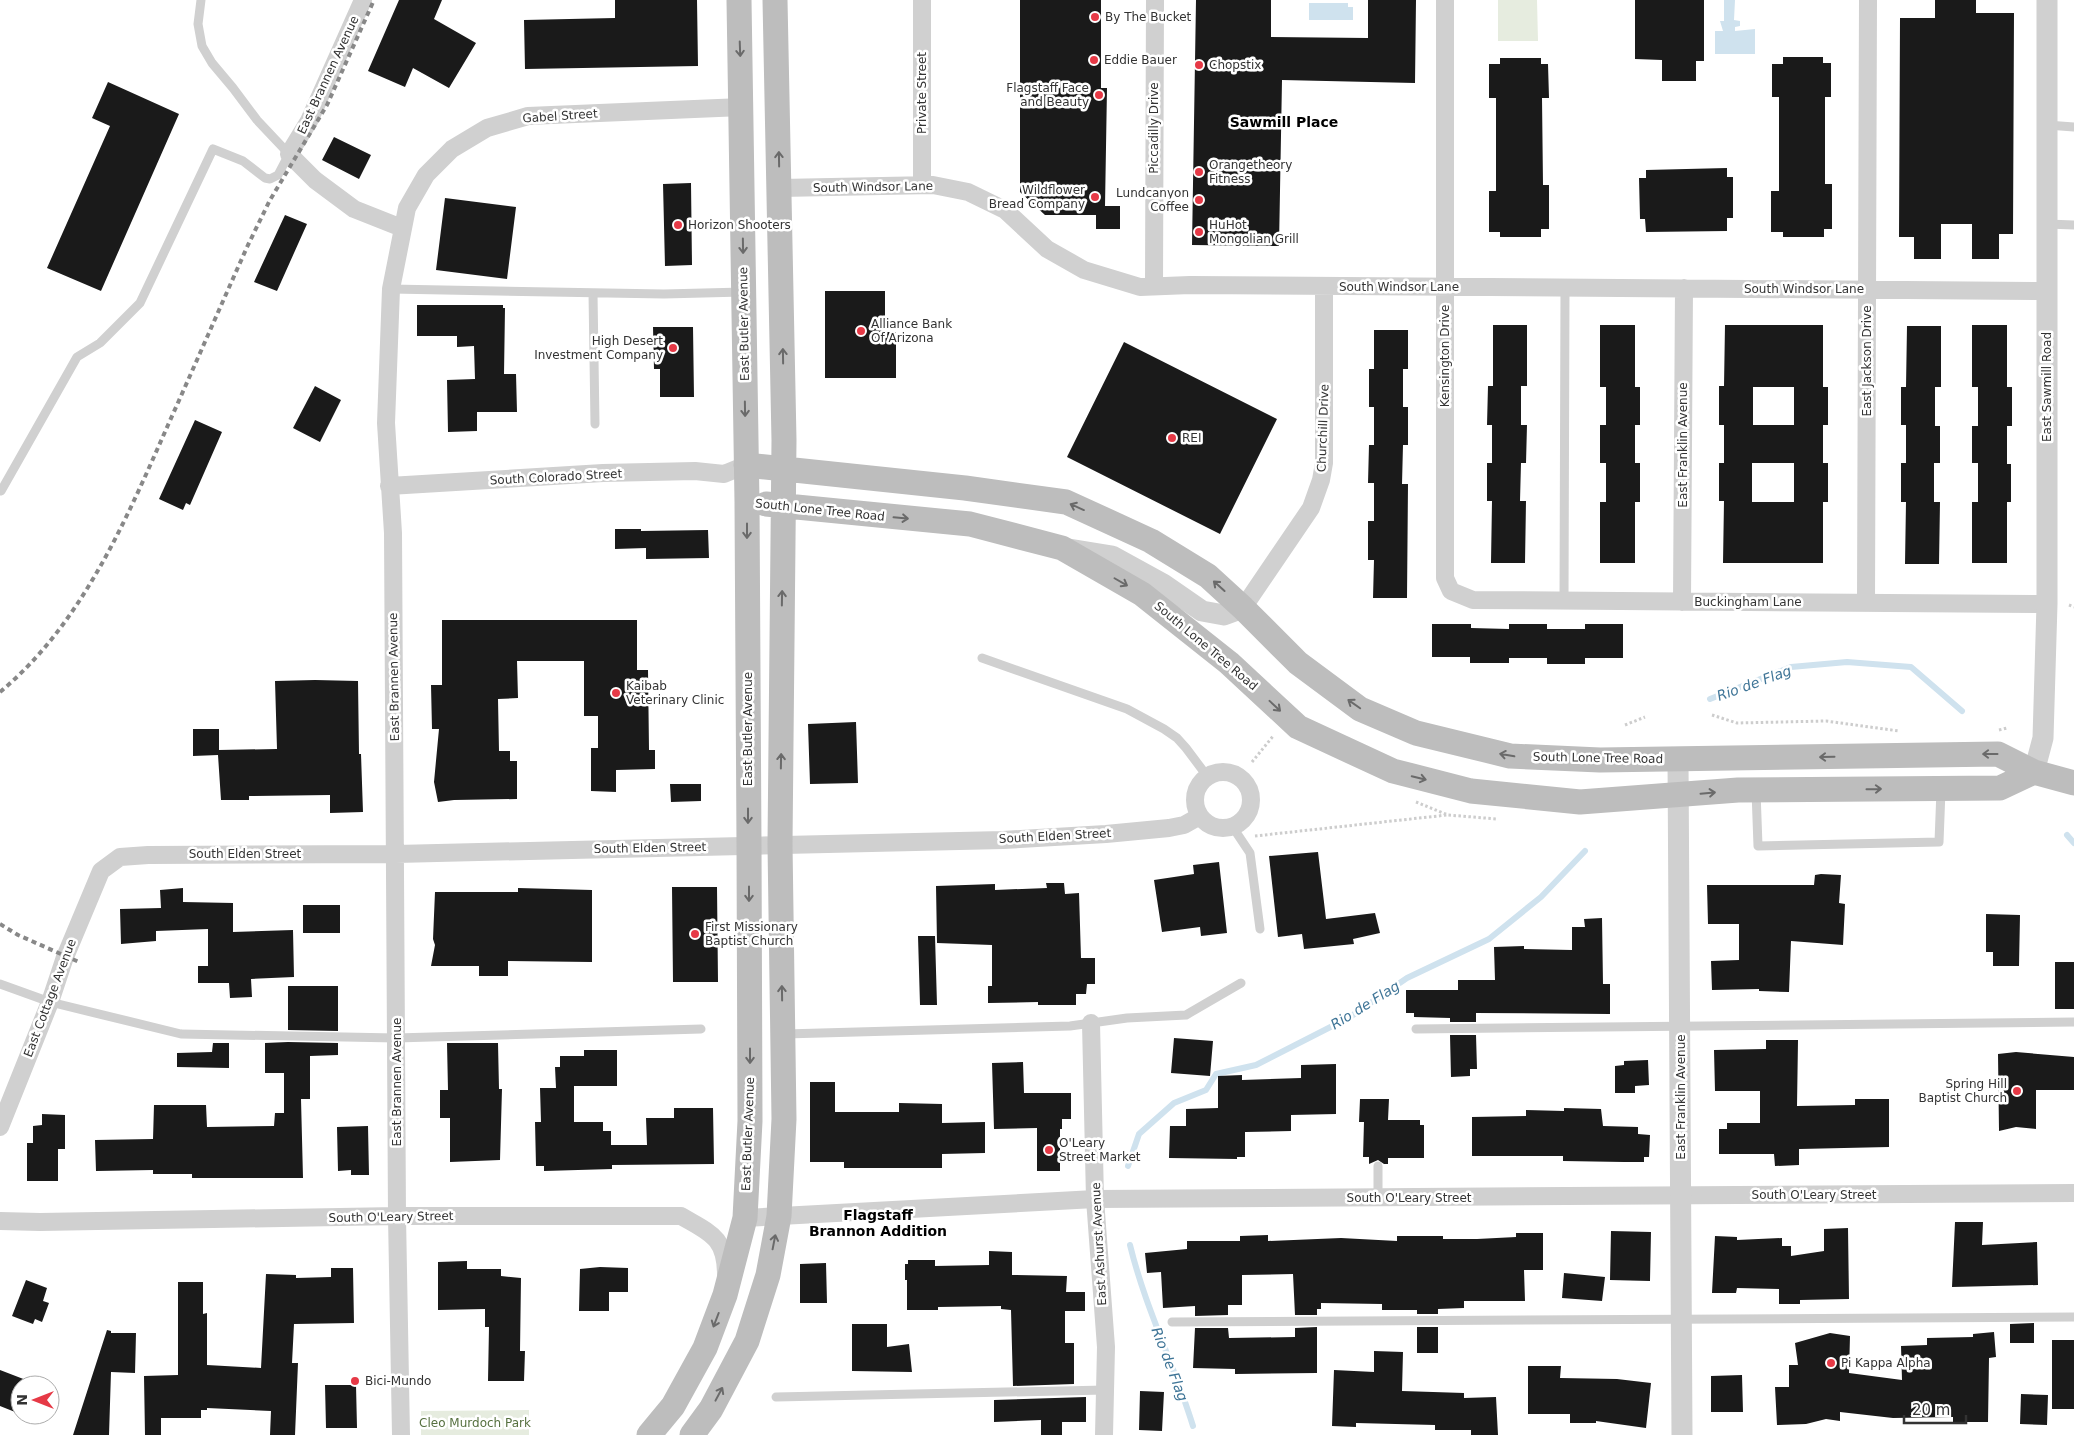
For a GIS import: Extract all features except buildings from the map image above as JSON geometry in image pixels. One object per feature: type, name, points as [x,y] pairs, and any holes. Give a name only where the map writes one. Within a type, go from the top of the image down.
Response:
[{"type":"main road","name":"East Butler Avenue","points":[[650,1435],[673,1406],[705,1348],[726,1295],[745,1218],[750,1121],[747,502],[735,470],[744,292],[739,0]]},
{"type":"main road","points":[[692,1435],[711,1409],[747,1340],[768,1275],[779,1216],[784,1119],[780,844],[784,469],[775,0]]},
{"type":"main road","name":"South Lone Tree Road","points":[[735,470],[784,469],[965,488],[1066,502],[1151,541],[1208,576],[1298,662],[1360,708],[1416,734],[1510,756],[1600,760],[1998,754],[2034,772],[2074,784]]},
{"type":"main road","name":"South Lone Tree Road","points":[[747,502],[970,524],[1062,548],[1142,594],[1229,662],[1298,727],[1393,771],[1471,791],[1580,802],[1738,790],[2000,788],[2034,772]]},
{"type":"street","name":"East Brannen Avenue","points":[[289,154],[309,121],[363,0]]},
{"type":"street","name":"Private Street","points":[[922,0],[922,185]]},
{"type":"street","name":"Piccadilly Drive","points":[[1154,286],[1155,0]]},
{"type":"street","name":"Kensington Drive","points":[[1445,0],[1445,578],[1451,591]]},
{"type":"street","name":"East Jackson Drive","points":[[1866,602],[1868,0]]},
{"type":"street","name":"East Sawmill Road","points":[[2034,772],[2043,738],[2047,604],[2047,0]]},
{"type":"street","name":"Gabel Street","points":[[402,228],[407,208],[426,175],[452,150],[488,128],[528,116],[742,107]]},
{"type":"street","points":[[289,154],[315,180],[354,209],[402,228]]},
{"type":"street","name":"South Windsor Lane","points":[[780,188],[933,185],[968,192],[1005,210],[1047,248],[1084,270],[1140,287],[1324,286],[2047,291]]},
{"type":"street","name":"East Brannen Avenue","points":[[401,1435],[397,1216],[393,533],[386,423],[391,289],[402,228]]},
{"type":"street","name":"Churchill Drive","points":[[1243,608],[1311,508],[1321,480],[1324,464],[1324,286]]},
{"type":"street","name":"East Franklin Avenue","points":[[1682,602],[1684,288]]},
{"type":"street","name":"South Colorado Street","points":[[389,486],[603,473],[735,470]]},
{"type":"street","points":[[1062,548],[1112,556],[1163,584],[1202,611],[1224,615],[1243,608]]},
{"type":"street","name":"Buckingham Lane","points":[[1451,591],[1473,600],[2047,604]]},
{"type":"street","name":"East Franklin Avenue","points":[[1678,759],[1682,1435]]},
{"type":"street","points":[[1226,771],[1242,779],[1248,787],[1251,796],[1250,806],[1240,822],[1232,826],[1214,827],[1200,816],[1196,808],[1195,799],[1201,782],[1207,776],[1216,772],[1226,771]]},
{"type":"street","name":"South Elden Street","points":[[101,870],[120,857],[148,855],[396,854],[1003,840],[1106,834],[1184,825],[1200,816]]},
{"type":"street","name":"East Cottage Avenue","points":[[0,1127],[50,1002],[65,957],[101,870]]},
{"type":"street","name":"East Ashurst Avenue","points":[[1091,1023],[1095,1199],[1106,1347],[1104,1435]]},
{"type":"street","name":"South O'Leary Street","points":[[745,1218],[1095,1199],[2074,1193]]},
{"type":"street","name":"South O'Leary Street","points":[[0,1220],[40,1222],[397,1216],[681,1216],[717,1238],[726,1261],[726,1295]]},
{"type":"lane","points":[[1,491],[77,358],[100,343],[140,303],[213,149],[243,161],[265,178],[270,179],[278,175],[289,154],[257,120],[207,55],[202,46],[198,24],[201,0]]},
{"type":"lane","points":[[2046,125],[2074,127]]},
{"type":"lane","points":[[2047,224],[2074,225]]},
{"type":"lane","points":[[1564,601],[1565,288]]},
{"type":"lane","points":[[391,289],[744,292]]},
{"type":"lane","points":[[593,292],[595,424]]},
{"type":"lane","points":[[982,658],[1126,709],[1177,738],[1207,776]]},
{"type":"lane","points":[[1756,791],[1758,846],[1940,842],[1941,788]]},
{"type":"lane","points":[[1232,826],[1250,853],[1260,929]]},
{"type":"lane","points":[[782,1034],[1070,1026],[1126,1018],[1186,1015],[1241,983]]},
{"type":"lane","points":[[0,984],[50,1002],[181,1034],[396,1038],[701,1028]]},
{"type":"lane","points":[[1416,1029],[2074,1022]]},
{"type":"lane","points":[[1378,1166],[1378,1198]]},
{"type":"lane","points":[[1172,1322],[2074,1316]]},
{"type":"lane","points":[[776,1397],[1105,1390]]},
{"type":"path","points":[[2069,605],[2074,607]]},
{"type":"path","points":[[1712,714],[1737,723],[1826,721],[1902,731]]},
{"type":"path","points":[[1625,726],[1646,717]]},
{"type":"path","points":[[1998,731],[2007,728]]},
{"type":"path","points":[[1252,762],[1277,733]]},
{"type":"path","points":[[1252,837],[1448,814],[1412,801]]},
{"type":"green space","points":[[1498,0],[1537,0],[1538,41],[1498,41]]},
{"type":"green space","name":"Cleo Murdoch Park","points":[[529,1410],[529,1435],[421,1435],[421,1411]]},
{"type":"water","points":[[1724,0],[1735,0],[1734,20],[1740,21],[1740,26],[1735,27],[1735,31],[1755,29],[1755,54],[1715,54],[1715,31],[1723,31],[1720,21],[1724,21]]},
{"type":"water","points":[[1309,3],[1348,3],[1348,7],[1353,7],[1353,20],[1309,20]]},
{"type":"waterway","name":"Rio de Flag","points":[[1710,699],[1791,667],[1847,662],[1911,667],[1962,711]]},
{"type":"waterway","name":"Rio de Flag","points":[[2067,835],[2074,843]]},
{"type":"waterway","name":"Rio de Flag","points":[[1128,1166],[1139,1134],[1174,1103],[1206,1090],[1216,1074],[1256,1065],[1350,1017],[1407,978],[1489,939],[1541,897],[1585,851]]},
{"type":"waterway","name":"Rio de Flag","points":[[1130,1245],[1144,1291],[1193,1426]]},
{"type":"railway","points":[[0,692],[29,665],[55,635],[99,569],[136,497],[248,245],[270,200],[327,105],[374,0]]},
{"type":"railway","points":[[0,924],[18,935],[79,962]]},
{"type":"place","name":"By The Bucket","points":[[1095,17]]},
{"type":"place","name":"Eddie Bauer","points":[[1094,60]]},
{"type":"place","name":"Chopstix","points":[[1199,65]]},
{"type":"place","name":"Flagstaff Face and Beauty","points":[[1099,95]]},
{"type":"place","name":"Orangetheory Fitness","points":[[1199,172]]},
{"type":"place","name":"Wildflower Bread Company","points":[[1095,197]]},
{"type":"place","name":"Lundcanyon Coffee","points":[[1199,200]]},
{"type":"place","name":"Horizon Shooters","points":[[678,225]]},
{"type":"place","name":"HuHot Mongolian Grill","points":[[1199,232]]},
{"type":"place","name":"Alliance Bank Of Arizona","points":[[861,331]]},
{"type":"place","name":"High Desert Investment Company","points":[[673,348]]},
{"type":"place","name":"REI","points":[[1172,438]]},
{"type":"place","name":"Kaibab Veterinary Clinic","points":[[616,693]]},
{"type":"place","name":"First Missionary Baptist Church","points":[[695,934]]},
{"type":"place","name":"Spring Hill Baptist Church","points":[[2017,1091]]},
{"type":"place","name":"O'Leary Street Market","points":[[1049,1150]]},
{"type":"place","name":"Pi Kappa Alpha","points":[[1831,1363]]},
{"type":"place","name":"Bici-Mundo","points":[[355,1381]]},
{"type":"district","name":"Sawmill Place","points":[[1284,122]]},
{"type":"district","name":"Flagstaff Brannon Addition","points":[[878,1224]]}]
